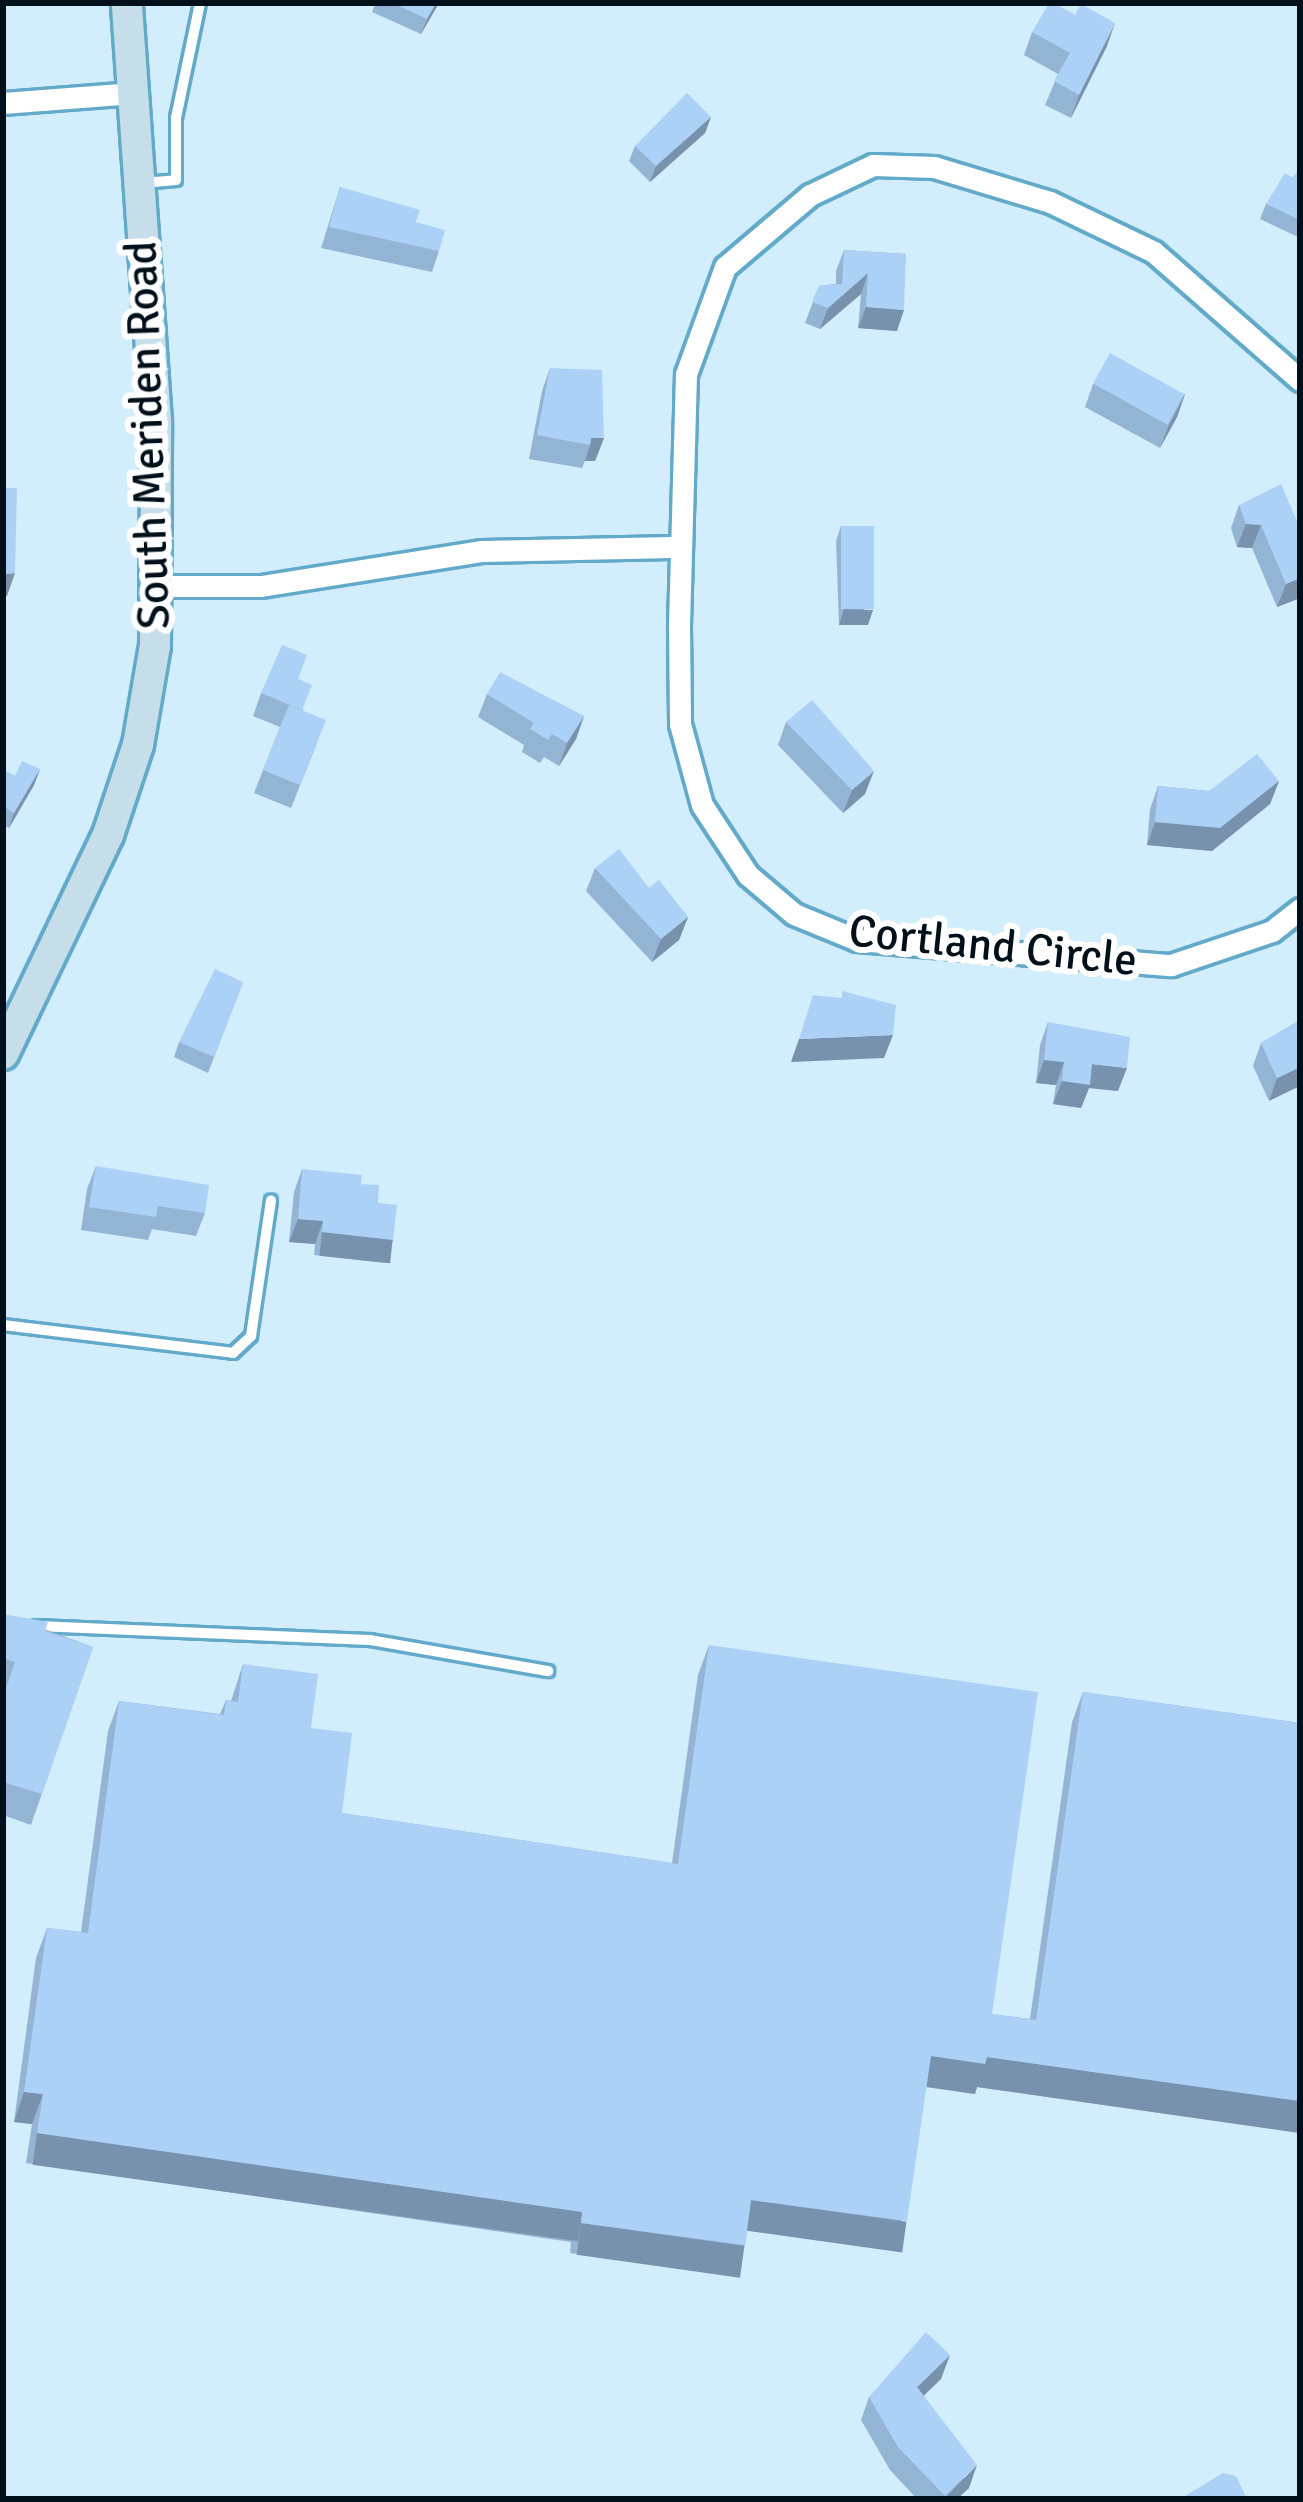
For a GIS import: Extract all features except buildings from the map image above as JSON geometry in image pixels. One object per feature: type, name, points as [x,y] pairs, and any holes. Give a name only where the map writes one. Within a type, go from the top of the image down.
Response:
[{"type":"main road","name":"South Meriden Road","points":[[3,1054],[85,890],[126,784],[146,708],[159,586],[127,3]]},
{"type":"street","points":[[3,103],[133,93]]},
{"type":"street","name":"Cortland Circle","points":[[1300,380],[1154,252],[1050,202],[934,167],[873,165],[810,195],[725,267],[686,374],[680,547],[680,724],[702,805],[748,875],[794,914],[857,940],[1171,965],[1271,931],[1300,909]]},
{"type":"street","points":[[159,586],[261,586],[482,551],[680,547]]},
{"type":"lane","points":[[140,183],[176,180],[176,118],[200,3]]},
{"type":"lane","points":[[3,1325],[233,1353],[251,1336],[271,1200]]},
{"type":"lane","points":[[26,1626],[370,1640],[548,1671]]}]
